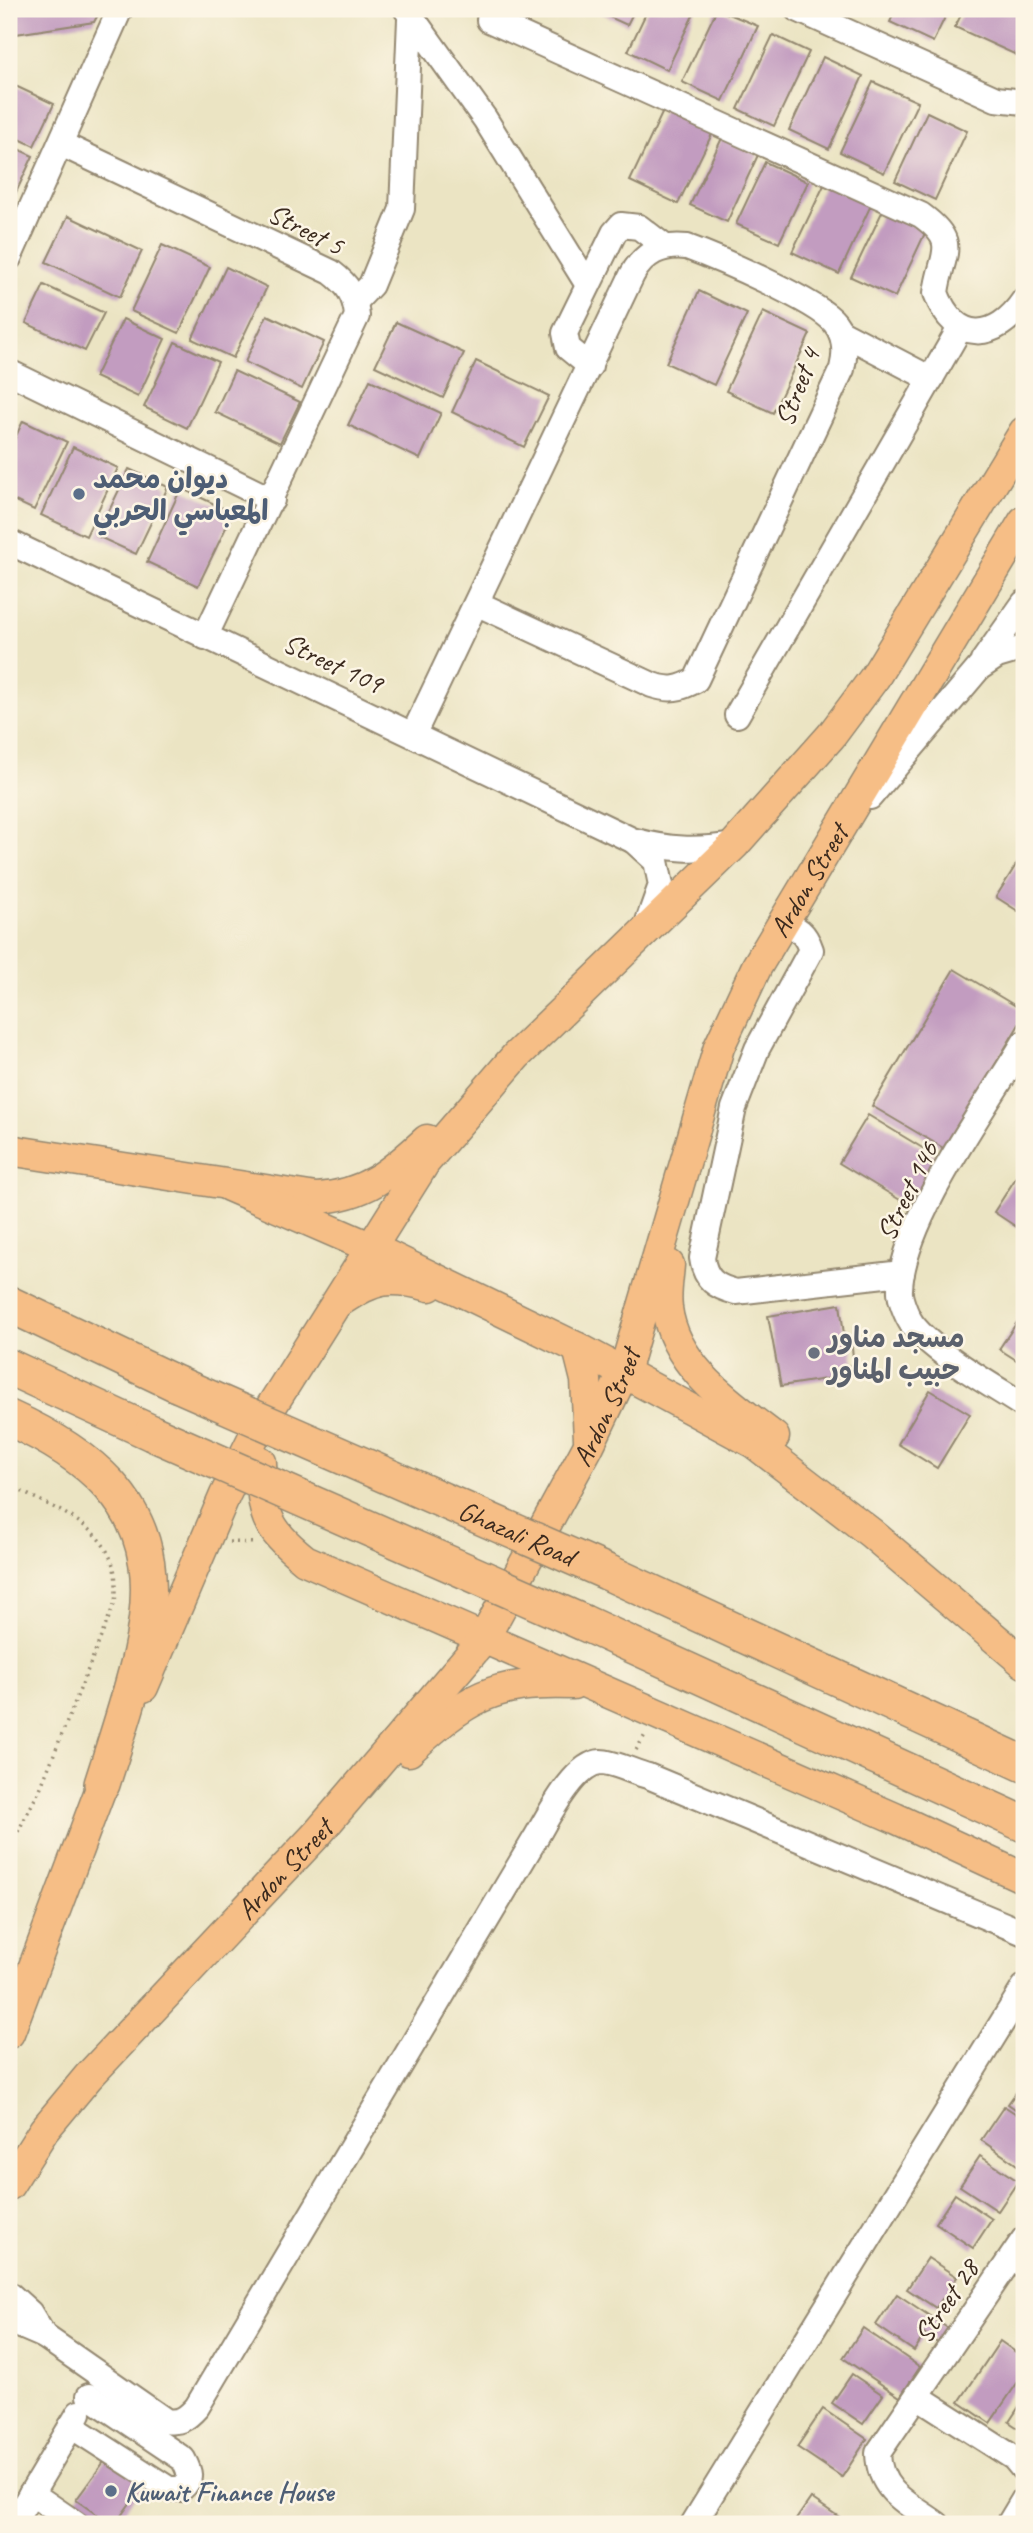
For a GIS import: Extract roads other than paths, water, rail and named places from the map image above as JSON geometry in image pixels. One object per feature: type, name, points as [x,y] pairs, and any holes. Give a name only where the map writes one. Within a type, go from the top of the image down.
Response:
[{"type":"highway","name":"Ghazali Road","points":[[9,1304],[177,1384],[607,1572],[1024,1764]]},
{"type":"highway","name":"Ghazali Road","points":[[9,1367],[152,1433],[584,1623],[1024,1824]]},
{"type":"highway","points":[[9,1418],[53,1442],[116,1491],[131,1513],[142,1538],[149,1577],[146,1625],[131,1693],[102,1784]]},
{"type":"highway","points":[[761,1703],[1024,1847]]},
{"type":"main road","points":[[9,1150],[316,1198],[339,1197],[362,1190],[387,1177],[643,936],[734,845],[831,736],[875,677],[1024,432]]},
{"type":"main road","name":"Ardon Street","points":[[9,2185],[44,2130],[88,2077],[318,1833],[483,1640],[588,1447],[624,1372],[719,1047],[757,966],[1024,521]]},
{"type":"main road","points":[[9,2033],[102,1784],[225,1495],[260,1426],[340,1302],[425,1162],[516,1056]]},
{"type":"main road","points":[[229,1186],[372,1248],[578,1348],[754,1443],[871,1533],[1024,1663]]},
{"type":"main road","points":[[674,1199],[666,1306],[670,1326],[684,1354],[718,1395],[796,1455],[871,1533]]},
{"type":"main road","points":[[340,1302],[368,1283],[391,1280],[415,1282],[477,1299]]},
{"type":"main road","points":[[578,1348],[589,1413],[588,1447]]},
{"type":"main road","points":[[260,1426],[266,1517],[286,1545],[305,1560],[483,1640],[658,1713],[1024,1878]]},
{"type":"main road","points":[[318,1833],[435,1727],[480,1696],[526,1684],[572,1684],[622,1699]]},
{"type":"street","points":[[9,258],[120,9]]},
{"type":"street","points":[[797,9],[996,99],[1024,102]]},
{"type":"street","points":[[408,14],[485,118],[588,285]]},
{"type":"street","points":[[205,637],[357,316],[355,302],[371,285],[402,209],[408,14]]},
{"type":"street","points":[[489,20],[921,215],[944,234],[947,246],[936,293],[949,319],[960,328],[988,331],[1002,326],[1024,300]]},
{"type":"street","name":"Street 5","points":[[61,144],[331,272],[345,283],[355,302]]},
{"type":"street","points":[[414,733],[590,366],[638,265],[645,257],[665,247],[639,227],[621,226],[614,233],[565,333],[568,348],[590,366]]},
{"type":"street","name":"Street 4","points":[[476,603],[652,685],[667,690],[683,688],[696,680],[842,369],[844,344],[834,321],[814,306],[698,251],[676,245],[665,247]]},
{"type":"street","points":[[737,715],[960,328]]},
{"type":"street","points":[[841,332],[931,379]]},
{"type":"street","points":[[9,372],[272,500]]},
{"type":"street","name":"Street 109","points":[[9,542],[632,839],[665,849],[695,851],[734,845]]},
{"type":"street","points":[[822,854],[979,668],[1024,603]]},
{"type":"street","points":[[979,668],[997,656],[1024,648]]},
{"type":"street","name":"Street 109","points":[[632,839],[656,861],[661,885],[643,936]]},
{"type":"street","points":[[781,922],[799,929],[806,936],[811,950],[757,1049],[734,1108],[702,1258],[704,1272],[718,1288],[736,1292],[902,1273]]},
{"type":"street","name":"Street 146","points":[[1024,1043],[926,1206],[902,1273],[899,1293],[912,1324],[958,1364],[1024,1406]]},
{"type":"street","points":[[95,2386],[166,2421],[176,2423],[197,2407],[566,1789],[587,1767],[601,1762],[625,1769],[803,1839],[1024,1933]]},
{"type":"street","points":[[693,2524],[1024,1987]]},
{"type":"street","name":"Street 28","points":[[937,2524],[886,2487],[878,2472],[877,2453],[1024,2239]]},
{"type":"street","points":[[9,2294],[30,2313],[44,2336],[95,2386],[183,2459],[190,2475],[188,2483],[181,2489],[169,2489],[71,2426]]},
{"type":"street","points":[[9,2321],[44,2336]]},
{"type":"street","points":[[13,2524],[95,2386]]},
{"type":"street","points":[[917,2396],[1014,2458],[1024,2470]]},
{"type":"street","points":[[31,2493],[76,2524]]},
{"type":"street","points":[[1009,2524],[1024,2499]]},
{"type":"place","name":"ديوان محمد المعباسي الحربي","points":[[79,494]]},
{"type":"place","name":"مسجد مناور حبيب المناور","points":[[814,1353]]},
{"type":"place","name":"Kuwait Finance House","points":[[111,2491]]}]
